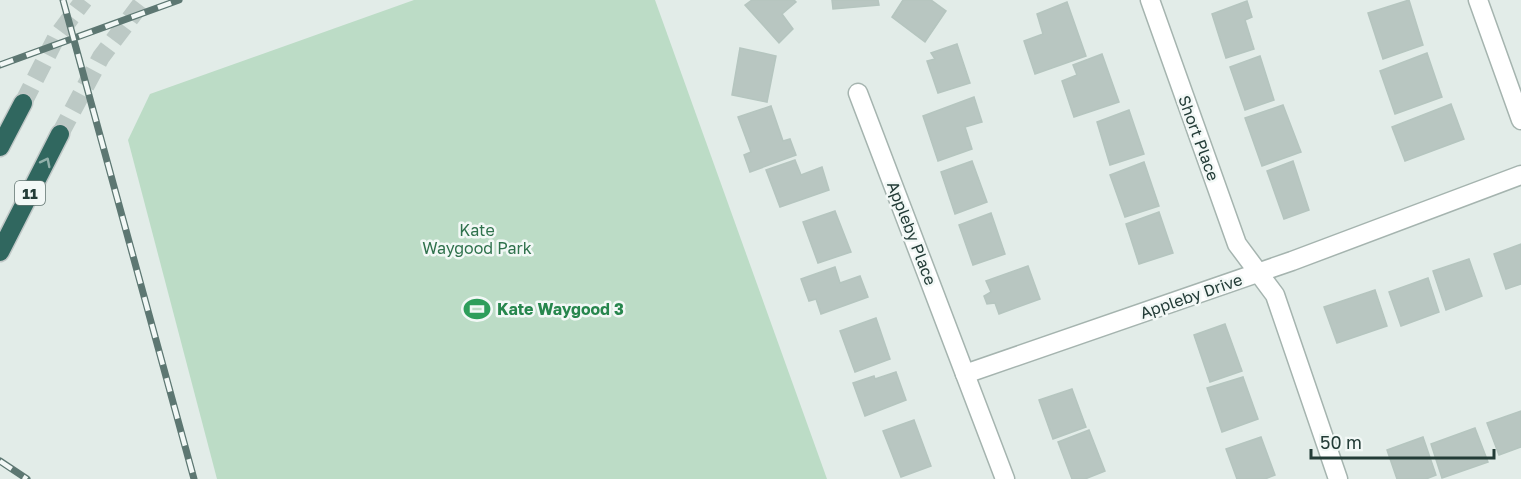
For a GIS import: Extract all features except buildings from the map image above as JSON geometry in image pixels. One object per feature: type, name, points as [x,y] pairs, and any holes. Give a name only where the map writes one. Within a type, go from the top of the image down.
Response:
[{"type":"highway","points":[[0,147],[23,103]]},
{"type":"highway","name":"11","points":[[0,252],[60,134]]},
{"type":"street","name":"Short Place","points":[[1150,0],[1238,244],[1275,295],[1338,479]]},
{"type":"street","points":[[1478,0],[1521,120]]},
{"type":"street","name":"Appleby Place","points":[[858,93],[965,374]]},
{"type":"street","name":"Appleby Drive","points":[[965,374],[1258,272],[1521,175]]},
{"type":"street","points":[[965,374],[1005,479]]},
{"type":"green space","name":"Kate Waygood Park","points":[[414,0],[655,0],[827,479],[217,479],[128,140],[150,94]]},
{"type":"tunnel","points":[[23,103],[57,36],[84,0]]},
{"type":"tunnel","points":[[60,134],[101,57],[144,0]]},
{"type":"railway","points":[[63,0],[194,479]]},
{"type":"railway","points":[[0,65],[179,0]]},
{"type":"railway","points":[[0,461],[27,479]]},
{"type":"place","name":"Kate Waygood 3","points":[[477,309]]}]
